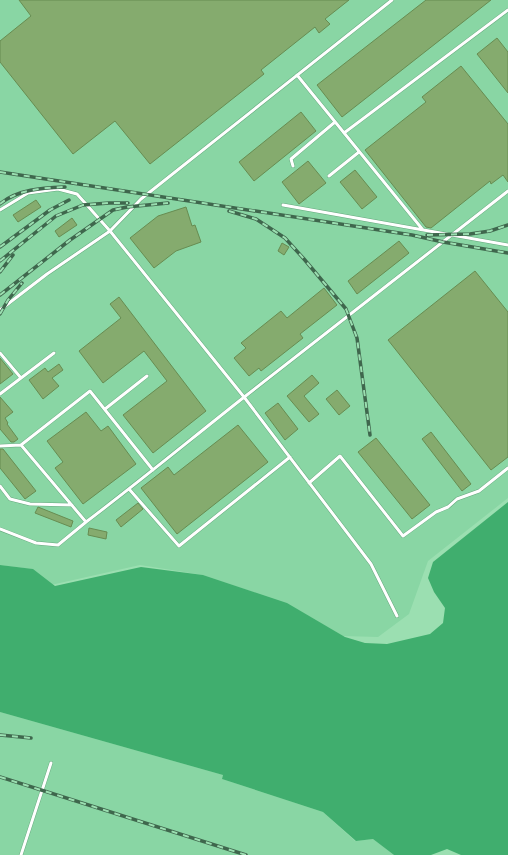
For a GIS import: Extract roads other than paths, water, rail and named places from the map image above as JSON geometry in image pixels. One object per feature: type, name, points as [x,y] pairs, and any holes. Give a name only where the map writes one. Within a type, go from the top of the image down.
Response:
[{"type":"lane","points":[[0,310],[47,274],[110,231],[141,198],[392,0]]},
{"type":"lane","points":[[344,133],[508,10]]},
{"type":"lane","points":[[297,75],[423,230]]},
{"type":"lane","points":[[292,166],[291,159],[335,122]]},
{"type":"lane","points":[[329,176],[359,152]]},
{"type":"lane","points":[[0,210],[28,193],[58,189],[77,194],[110,231],[244,397],[290,457],[371,564],[398,616]]},
{"type":"lane","points":[[0,529],[36,543],[58,545],[244,397],[508,191]]},
{"type":"lane","points":[[283,205],[508,245]]},
{"type":"lane","points":[[0,394],[54,352]]},
{"type":"lane","points":[[0,353],[21,378]]},
{"type":"lane","points":[[105,409],[147,376]]},
{"type":"lane","points":[[0,446],[21,445],[90,391],[153,470]]},
{"type":"lane","points":[[21,445],[86,522]]},
{"type":"lane","points":[[309,483],[340,456],[403,536],[436,512],[448,507],[457,499],[479,491],[508,468]]},
{"type":"lane","points":[[128,489],[179,546],[290,457]]},
{"type":"lane","points":[[0,486],[10,499],[30,504],[72,505]]},
{"type":"lane","points":[[21,855],[51,763]]},
{"type":"railway","points":[[0,172],[412,235],[508,253]]},
{"type":"railway","points":[[0,204],[23,192],[65,187]]},
{"type":"railway","points":[[0,247],[50,210],[69,200]]},
{"type":"railway","points":[[0,261],[56,216],[83,205],[128,203]]},
{"type":"railway","points":[[0,295],[70,240],[113,210],[127,207],[168,203]]},
{"type":"railway","points":[[229,211],[256,219],[285,238],[346,309],[357,338],[370,435]]},
{"type":"railway","points":[[427,235],[470,234],[490,231],[508,225]]},
{"type":"railway","points":[[0,272],[13,255]]},
{"type":"railway","points":[[0,314],[8,300],[22,283]]},
{"type":"railway","points":[[0,735],[31,738]]},
{"type":"railway","points":[[0,777],[246,855]]}]
